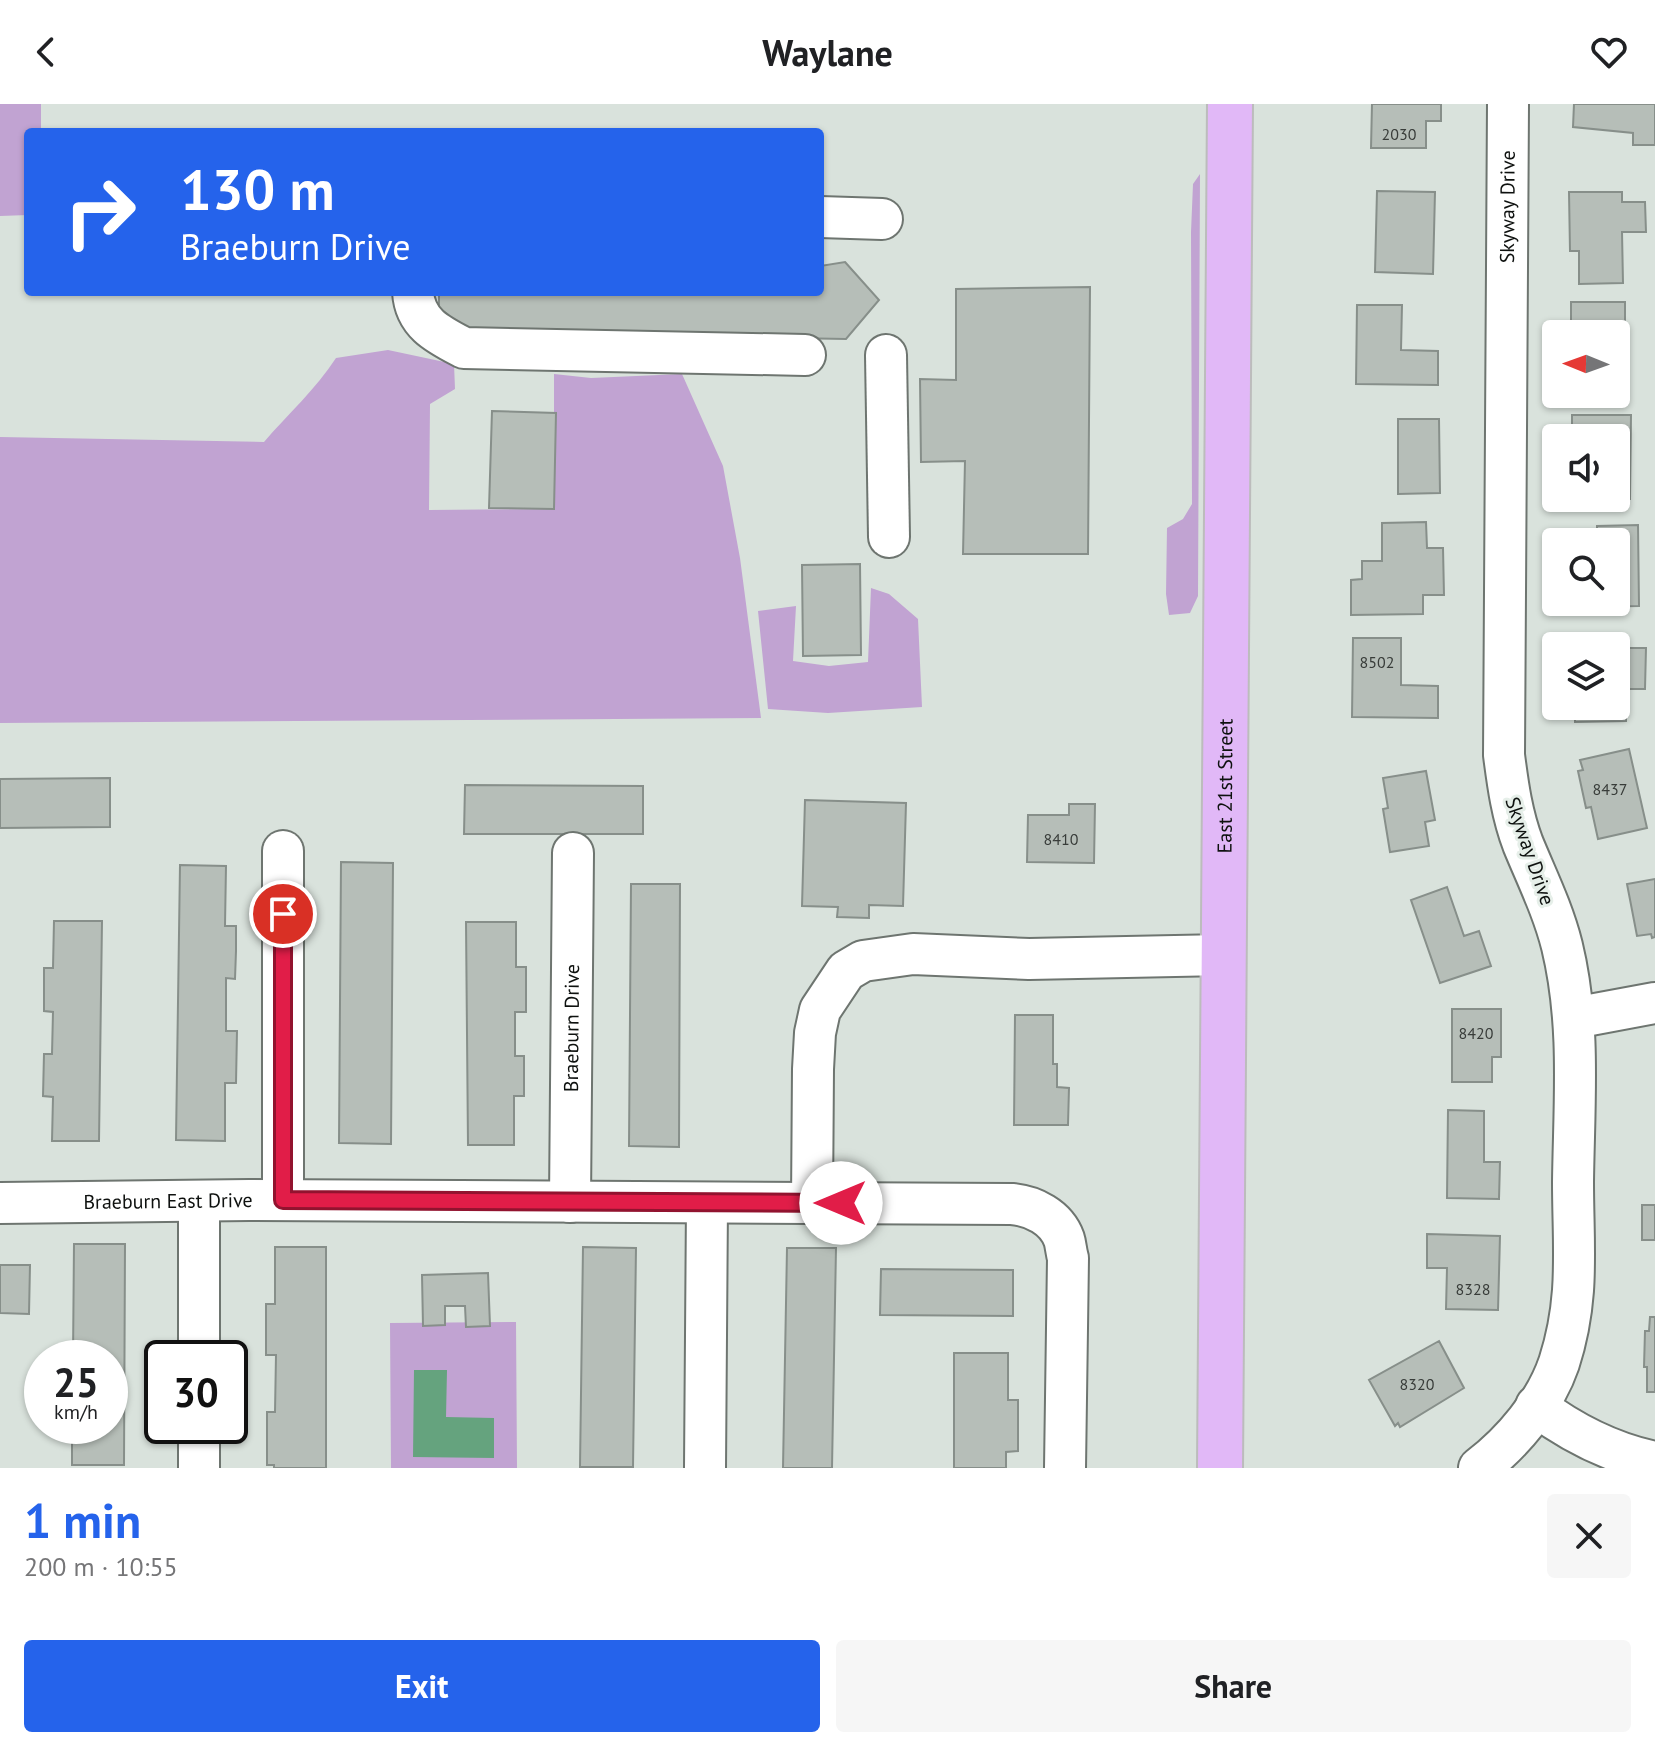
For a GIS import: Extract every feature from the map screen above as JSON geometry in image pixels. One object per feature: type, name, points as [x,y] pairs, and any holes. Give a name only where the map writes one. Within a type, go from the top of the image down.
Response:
[{"type":"main road","name":"East 21st Street","points":[[1220,1468],[1230,104]]},
{"type":"street","name":"Skyway Drive","points":[[1479,1468],[1511,1439],[1536,1406],[1560,1360],[1574,1299],[1574,1018],[1562,948],[1546,895],[1524,845],[1506,781],[1508,104]]},
{"type":"street","points":[[824,217],[882,219]]},
{"type":"street","points":[[413,296],[429,329],[464,348],[805,355]]},
{"type":"street","points":[[886,355],[889,537]]},
{"type":"street","points":[[283,851],[283,1200]]},
{"type":"street","name":"Braeburn Drive","points":[[570,1202],[573,853]]},
{"type":"street","points":[[812,1203],[814,1057],[820,1010],[846,971],[863,961],[913,954],[1029,959],[1224,955]]},
{"type":"street","points":[[1574,1018],[1655,1003]]},
{"type":"street","name":"Braeburn East Drive","points":[[0,1203],[283,1200],[1012,1204],[1030,1207],[1051,1221],[1064,1238],[1068,1258],[1065,1468]]},
{"type":"street","points":[[199,1201],[199,1340]]},
{"type":"street","points":[[705,1468],[707,1203]]},
{"type":"street","points":[[1536,1406],[1595,1442],[1655,1462]]},
{"type":"street","points":[[199,1444],[199,1468]]},
{"type":"shaded area","points":[[0,104],[41,104],[41,128],[24,128],[24,215],[0,216]]},
{"type":"shaded area","points":[[1200,174],[1198,596],[1190,613],[1169,615],[1166,594],[1167,528],[1183,519],[1192,504],[1191,232],[1193,184]]},
{"type":"shaded area","points":[[388,350],[454,364],[455,389],[430,404],[429,510],[554,509],[554,374],[591,378],[682,374],[723,466],[740,558],[761,718],[0,723],[0,437],[264,442],[311,391],[336,358]]},
{"type":"shaded area","points":[[871,588],[889,594],[918,619],[922,707],[828,713],[768,709],[758,611],[796,606],[793,661],[829,666],[868,662]]},
{"type":"shaded area","points":[[516,1322],[517,1468],[391,1468],[390,1323]]},
{"type":"shaded area","points":[[414,1370],[447,1370],[446,1417],[494,1418],[494,1458],[413,1457]]},
{"type":"building","points":[[1372,104],[1441,104],[1441,121],[1426,121],[1426,148],[1371,148]]},
{"type":"building","points":[[1574,104],[1655,104],[1655,145],[1633,145],[1633,133],[1573,127]]},
{"type":"building","points":[[1377,191],[1435,192],[1433,274],[1375,272]]},
{"type":"building","points":[[1569,192],[1622,192],[1622,202],[1645,202],[1646,232],[1622,232],[1623,283],[1579,284],[1579,251],[1570,251]]},
{"type":"building","points":[[845,262],[879,300],[846,339],[439,332],[439,296],[824,296],[824,265]]},
{"type":"building","points":[[1090,287],[1088,554],[963,554],[965,461],[921,462],[920,379],[956,380],[956,289]]},
{"type":"building","points":[[1571,302],[1625,302],[1625,320],[1571,320]]},
{"type":"building","points":[[1357,305],[1402,305],[1401,350],[1438,351],[1438,385],[1356,384]]},
{"type":"building","points":[[492,411],[556,413],[554,509],[489,508]]},
{"type":"building","points":[[1572,415],[1631,415],[1630,499],[1630,424],[1572,424]]},
{"type":"building","points":[[1398,419],[1439,419],[1440,493],[1398,494]]},
{"type":"building","points":[[1426,522],[1427,548],[1443,548],[1444,595],[1423,595],[1423,614],[1351,615],[1351,580],[1362,579],[1362,561],[1382,561],[1382,523]]},
{"type":"building","points":[[1638,525],[1639,606],[1630,606],[1630,528],[1597,526]]},
{"type":"building","points":[[860,564],[861,655],[803,656],[802,565]]},
{"type":"building","points":[[1353,638],[1401,638],[1401,685],[1438,686],[1438,718],[1352,717]]},
{"type":"building","points":[[1630,648],[1646,648],[1645,689],[1630,689]]},
{"type":"building","points":[[1575,720],[1626,720],[1626,721]]},
{"type":"building","points":[[1629,749],[1647,828],[1598,839],[1591,807],[1586,808],[1578,771],[1583,770],[1580,760]]},
{"type":"building","points":[[1426,771],[1435,820],[1425,822],[1429,846],[1390,852],[1383,809],[1388,808],[1383,778]]},
{"type":"building","points":[[110,778],[110,827],[0,828],[0,779]]},
{"type":"building","points":[[465,785],[643,786],[643,834],[464,834]]},
{"type":"building","points":[[805,800],[906,803],[903,906],[869,905],[869,918],[837,917],[838,907],[802,906]]},
{"type":"building","points":[[1069,804],[1095,804],[1094,863],[1027,862],[1028,815],[1069,815]]},
{"type":"building","points":[[341,862],[393,863],[391,1144],[339,1143]]},
{"type":"building","points":[[180,865],[226,866],[225,926],[236,926],[235,979],[226,978],[226,1031],[237,1031],[236,1083],[225,1083],[225,1141],[176,1140]]},
{"type":"building","points":[[1655,879],[1655,937],[1652,938],[1651,934],[1637,936],[1627,884]]},
{"type":"building","points":[[631,884],[680,884],[679,1147],[629,1146]]},
{"type":"building","points":[[1447,887],[1464,936],[1479,931],[1491,966],[1440,983],[1411,900]]},
{"type":"building","points":[[54,921],[102,921],[99,1141],[52,1141],[53,1097],[43,1096],[44,1054],[52,1054],[53,1012],[44,1011],[44,968],[53,968]]},
{"type":"building","points":[[466,922],[516,922],[516,967],[526,967],[526,1012],[515,1012],[515,1056],[524,1056],[524,1096],[514,1096],[514,1145],[468,1145]]},
{"type":"building","points":[[1452,1009],[1501,1009],[1501,1057],[1492,1057],[1492,1082],[1452,1082]]},
{"type":"building","points":[[1015,1015],[1053,1015],[1053,1064],[1057,1064],[1057,1087],[1069,1088],[1068,1125],[1014,1125]]},
{"type":"building","points":[[1448,1110],[1484,1111],[1484,1162],[1500,1162],[1499,1199],[1447,1198]]},
{"type":"building","points":[[1642,1205],[1655,1205],[1655,1240],[1642,1240]]},
{"type":"building","points":[[1427,1234],[1500,1236],[1498,1310],[1446,1309],[1447,1268],[1427,1268]]},
{"type":"building","points":[[74,1244],[125,1244],[125,1340],[73,1340]]},
{"type":"building","points":[[275,1247],[326,1247],[326,1468],[274,1468],[274,1465],[267,1465],[267,1412],[275,1412],[276,1355],[266,1355],[266,1304],[275,1304]]},
{"type":"building","points":[[583,1247],[636,1248],[633,1467],[580,1467]]},
{"type":"building","points":[[787,1248],[836,1248],[832,1468],[783,1468]]},
{"type":"building","points":[[0,1265],[30,1265],[29,1314],[0,1313]]},
{"type":"building","points":[[881,1269],[1013,1270],[1013,1316],[880,1315]]},
{"type":"building","points":[[488,1273],[490,1326],[466,1327],[465,1306],[445,1306],[445,1325],[423,1326],[422,1275]]},
{"type":"building","points":[[1650,1317],[1655,1317],[1655,1392],[1647,1392],[1647,1367],[1644,1367],[1645,1331],[1649,1331]]},
{"type":"building","points":[[1439,1341],[1464,1388],[1400,1427],[1398,1423],[1395,1426],[1369,1380]]},
{"type":"building","points":[[954,1353],[1008,1353],[1008,1400],[1018,1400],[1018,1451],[1006,1452],[1006,1468],[954,1468]]},
{"type":"building","points":[[72,1444],[124,1444],[124,1465],[72,1465]]},
{"type":"route","points":[[283,914],[283,1200],[841,1203]]}]
